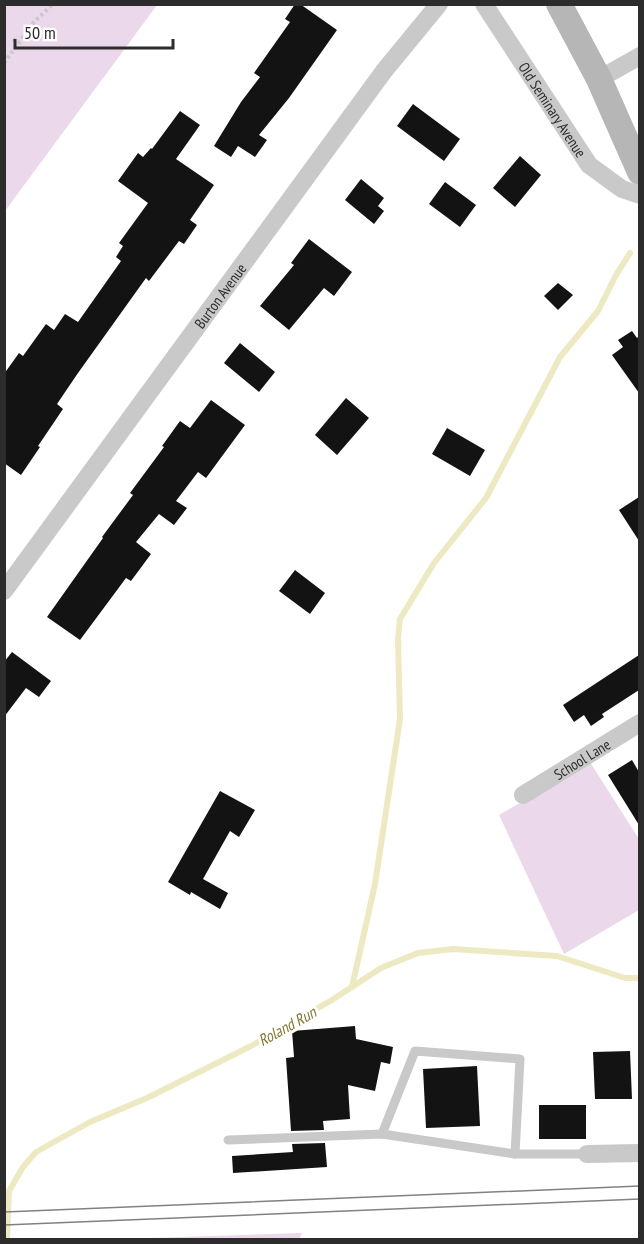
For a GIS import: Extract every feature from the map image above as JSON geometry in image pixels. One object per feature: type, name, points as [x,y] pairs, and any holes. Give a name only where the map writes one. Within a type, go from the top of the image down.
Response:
[{"type":"main road","points":[[559,4],[599,79],[639,172]]},
{"type":"street","name":"Burton Avenue","points":[[4,591],[377,81],[439,4]]},
{"type":"street","name":"Old Seminary Avenue","points":[[484,4],[589,165],[622,189],[639,195]]},
{"type":"street","points":[[599,79],[638,59],[639,56]]},
{"type":"street","name":"School Lane","points":[[523,795],[639,723]]},
{"type":"street","points":[[587,1154],[639,1153]]},
{"type":"lane","points":[[382,1134],[414,1051],[520,1059],[515,1154]]},
{"type":"lane","points":[[228,1140],[382,1134],[515,1154],[587,1154]]},
{"type":"path","points":[[4,63],[34,22],[53,4]]},
{"type":"path","points":[[13,39],[19,43]]},
{"type":"shaded area","points":[[4,5],[157,5],[5,211]]},
{"type":"shaded area","points":[[588,759],[639,839],[639,910],[564,954],[499,815],[564,780]]},
{"type":"shaded area","points":[[302,1233],[299,1240],[121,1239]]},
{"type":"building","points":[[295,4],[300,4],[337,30],[289,98],[259,135],[267,140],[255,157],[238,146],[231,157],[214,146],[241,102],[260,77],[254,73],[290,22],[285,19]]},
{"type":"building","points":[[413,104],[460,139],[444,161],[397,126]]},
{"type":"building","points":[[180,111],[200,125],[176,159],[214,185],[190,220],[197,225],[184,244],[179,241],[149,281],[146,278],[78,373],[57,404],[63,409],[21,475],[4,463],[4,374],[19,353],[23,356],[46,324],[54,330],[65,314],[78,322],[121,261],[116,257],[123,246],[119,243],[148,203],[118,181],[138,153],[143,157],[152,149]]},
{"type":"building","points":[[520,156],[541,175],[515,207],[493,188]]},
{"type":"building","points":[[361,179],[384,198],[378,206],[384,211],[374,224],[345,200]]},
{"type":"building","points":[[445,182],[476,205],[460,227],[429,204]]},
{"type":"building","points":[[309,239],[352,272],[334,296],[324,288],[289,330],[260,306],[294,265],[291,263]]},
{"type":"building","points":[[558,283],[573,295],[558,310],[544,296]]},
{"type":"building","points":[[632,331],[637,338],[639,336],[639,393],[612,355],[623,347],[618,340]]},
{"type":"building","points":[[240,343],[275,372],[259,392],[224,363]]},
{"type":"building","points":[[346,398],[369,418],[337,455],[315,435]]},
{"type":"building","points":[[211,400],[245,425],[206,478],[198,472],[176,501],[187,508],[174,525],[159,514],[136,542],[151,554],[131,581],[126,578],[80,640],[47,617],[133,495],[130,493],[180,421],[190,428]]},
{"type":"building","points":[[447,428],[485,450],[470,476],[432,454]]},
{"type":"building","points":[[639,497],[639,541],[619,510]]},
{"type":"building","points":[[295,570],[325,593],[310,614],[279,591]]},
{"type":"building","points":[[12,652],[51,681],[39,697],[26,688],[4,717],[4,662]]},
{"type":"building","points":[[639,655],[639,690],[602,714],[604,717],[591,726],[584,715],[574,722],[563,705]]},
{"type":"building","points":[[632,760],[639,772],[639,825],[608,775]]},
{"type":"building","points":[[220,791],[255,810],[239,837],[230,831],[203,879],[228,893],[220,909],[168,882]]},
{"type":"building","points":[[355,1026],[356,1039],[393,1047],[390,1064],[381,1062],[375,1091],[348,1085],[350,1119],[323,1121],[324,1130],[291,1131],[286,1058],[294,1057],[292,1031]]},
{"type":"building","points":[[630,1051],[632,1099],[595,1099],[593,1052]]},
{"type":"building","points":[[477,1066],[480,1126],[426,1128],[423,1069]]},
{"type":"building","points":[[539,1105],[586,1105],[586,1139],[539,1139]]},
{"type":"building","points":[[325,1143],[327,1167],[233,1173],[232,1156],[293,1152],[292,1144]]},
{"type":"waterway","points":[[352,987],[375,884],[400,719],[398,639],[400,619],[434,563],[486,498],[560,357],[598,311],[630,253]]},
{"type":"waterway","name":"Roland Run","points":[[7,1240],[9,1191],[23,1167],[36,1152],[90,1122],[147,1098],[251,1046],[332,1000],[381,968],[418,953],[453,949],[557,956],[625,978],[640,978]]},
{"type":"tram line","points":[[4,1212],[640,1186]]},
{"type":"tram line","points":[[4,1225],[640,1199]]}]
